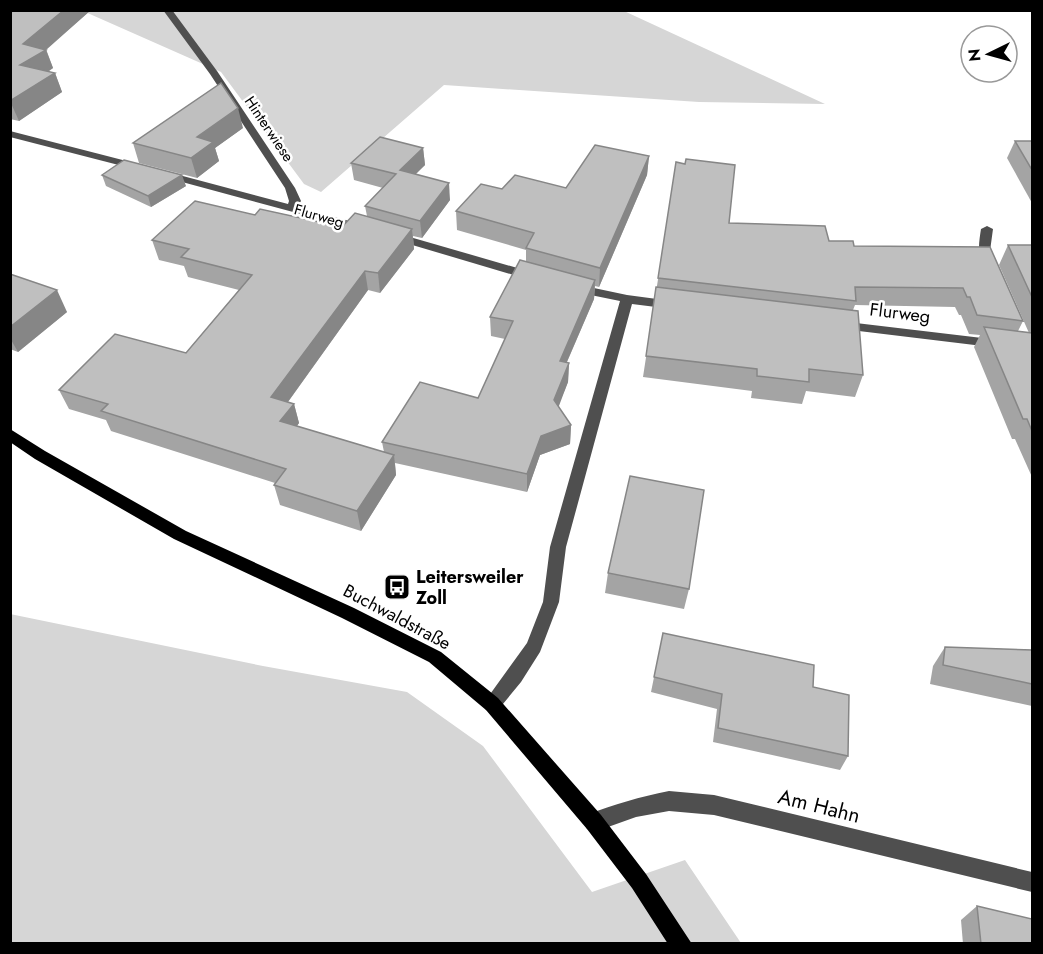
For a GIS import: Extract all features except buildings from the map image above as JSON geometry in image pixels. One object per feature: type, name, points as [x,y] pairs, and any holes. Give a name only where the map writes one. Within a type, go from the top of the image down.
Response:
[{"type":"main road","name":"Buchwaldstraße","points":[[10,434],[40,455],[180,535],[348,613],[435,657],[492,704],[594,822],[639,881],[681,944]]},
{"type":"street","name":"Hinterwiese","points":[[167,10],[214,73],[290,188],[295,201],[291,208]]},
{"type":"street","name":"Flurweg","points":[[10,134],[291,208],[543,279]]},
{"type":"street","points":[[987,229],[984,251],[993,272]]},
{"type":"street","points":[[566,285],[627,299],[686,306]]},
{"type":"street","points":[[492,704],[515,676],[534,647],[551,602],[558,547],[627,299]]},
{"type":"street","name":"Flurweg","points":[[827,323],[1027,344]]},
{"type":"street","name":"Am Hahn","points":[[594,822],[636,807],[669,801],[714,805],[1032,882]]},
{"type":"shaded area","points":[[83,11],[624,11],[825,104],[699,102],[444,85],[321,192],[304,184],[221,72]]},
{"type":"shaded area","points":[[10,614],[263,666],[407,692],[483,746],[592,892],[685,860],[741,943],[11,943]]},
{"type":"place","name":"Leitersweiler Zoll","points":[[397,587]]}]
